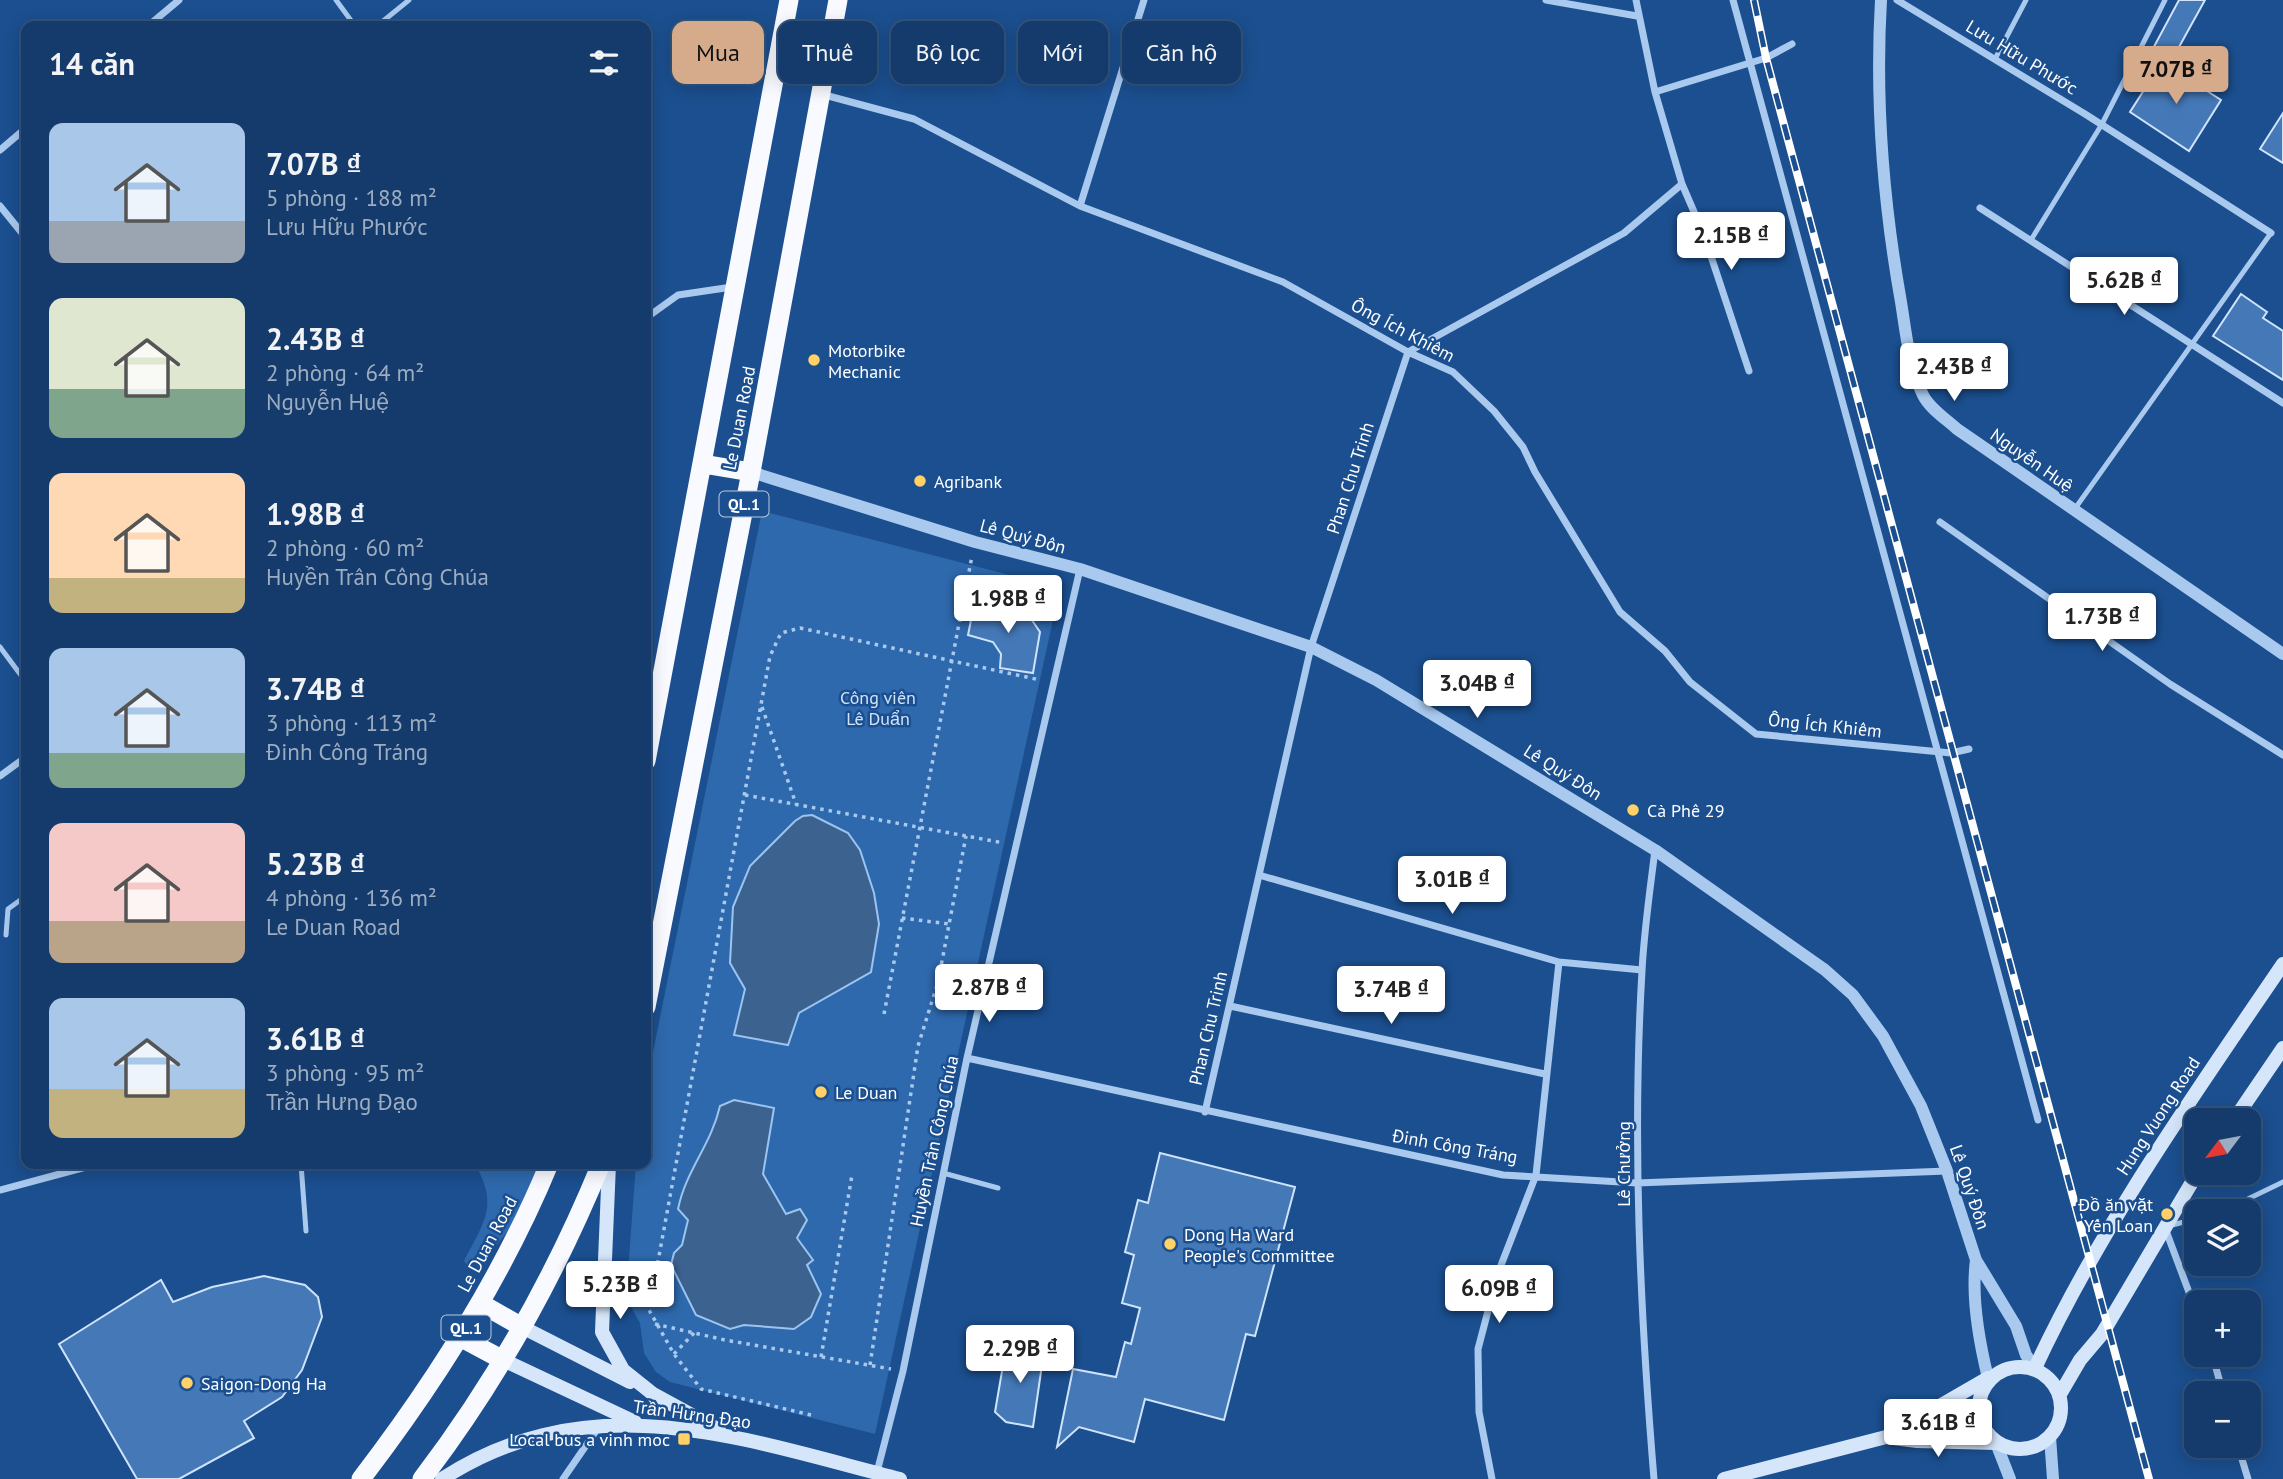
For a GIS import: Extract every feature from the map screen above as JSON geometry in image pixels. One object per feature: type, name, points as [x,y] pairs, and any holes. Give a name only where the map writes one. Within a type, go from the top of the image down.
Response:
[{"type":"highway","name":"Le Duan Road","points":[[651,735],[789,0]]},
{"type":"highway","name":"Le Duan Road","points":[[651,982],[751,472],[838,0]]},
{"type":"highway","points":[[703,464],[751,472]]},
{"type":"highway","name":"Le Duan Road","points":[[361,1479],[408,1418],[460,1337],[524,1224],[547,1169]]},
{"type":"highway","name":"QL.1","points":[[422,1479],[503,1360],[522,1327],[568,1245],[599,1169]]},
{"type":"highway","points":[[480,1303],[522,1327]]},
{"type":"highway","points":[[460,1337],[503,1360]]},
{"type":"main road","name":"Hung Vuong Road","points":[[2035,1368],[2064,1306],[2158,1148],[2283,964]]},
{"type":"main road","points":[[2242,1108],[2283,1048]]},
{"type":"main road","points":[[609,1169],[602,1332],[623,1370],[653,1394]]},
{"type":"main road","points":[[2059,1396],[2080,1360],[2102,1334],[2190,1185]]},
{"type":"main road","points":[[522,1327],[726,1434]]},
{"type":"main road","points":[[503,1360],[638,1423]]},
{"type":"main road","points":[[1724,1479],[1886,1437],[1988,1378],[2018,1367],[2035,1368],[2048,1378],[2059,1396],[2059,1423],[2050,1437],[2034,1448],[2014,1450],[1996,1443],[1917,1441],[1886,1437]]},
{"type":"main road","points":[[1988,1378],[1980,1394],[1978,1412],[1984,1429],[1996,1443]]},
{"type":"main road","name":"Trần Hưng Đạo","points":[[442,1479],[475,1458],[523,1442],[600,1426],[638,1423],[726,1434],[900,1479]]},
{"type":"street","points":[[154,21],[179,0]]},
{"type":"street","points":[[1080,205],[1144,0]]},
{"type":"street","points":[[1546,0],[1637,16]]},
{"type":"street","points":[[1636,0],[1637,16],[1655,92],[1682,184],[1704,235],[1749,371]]},
{"type":"street","points":[[1733,0],[2038,1119]]},
{"type":"street","name":"Nguyễn Huệ","points":[[1881,0],[1877,69],[1880,139],[1895,265],[1912,366],[1924,398],[1957,429],[2283,654]]},
{"type":"street","name":"Lưu Hữu Phước","points":[[1896,0],[2102,124],[2271,233]]},
{"type":"street","points":[[1655,92],[1766,58],[1792,44]]},
{"type":"street","name":"Ông Ích Khiêm","points":[[821,93],[914,119],[1080,205],[1283,282],[1408,352],[1453,372],[1494,411],[1523,447],[1535,472],[1620,612],[1665,651],[1690,682],[1756,734],[1940,752],[1969,749]]},
{"type":"street","points":[[0,150],[21,132]]},
{"type":"street","points":[[1408,352],[1624,233],[1682,184]]},
{"type":"street","points":[[0,206],[21,232]]},
{"type":"street","points":[[1980,208],[2283,403]]},
{"type":"street","points":[[651,314],[678,295],[736,286]]},
{"type":"street","name":"Phan Chu Trinh","points":[[1205,1112],[1311,647],[1408,352]]},
{"type":"street","name":"Lê Quý Đôn","points":[[751,472],[975,542],[1080,569],[1311,647],[1376,680],[1655,850],[1825,970],[1853,995],[1883,1035],[1921,1107],[1947,1171],[1976,1260],[2016,1325],[2026,1355],[2035,1368]]},
{"type":"street","points":[[1940,522],[2170,684],[2283,755]]},
{"type":"street","name":"Huyền Trân Công Chúa","points":[[877,1473],[903,1371],[967,1058],[1080,569]]},
{"type":"street","points":[[0,776],[21,761]]},
{"type":"street","name":"Lê Chưởng","points":[[1654,1479],[1643,1348],[1637,1183],[1642,970],[1655,850]]},
{"type":"street","points":[[1259,876],[1559,961],[1642,970]]},
{"type":"street","points":[[1492,1479],[1479,1412],[1478,1349],[1498,1273],[1536,1175],[1559,961]]},
{"type":"street","points":[[1230,1006],[1545,1074]]},
{"type":"street","name":"Đinh Công Tráng","points":[[967,1058],[1503,1175],[1637,1183],[1947,1171]]},
{"type":"street","points":[[0,1190],[78,1169]]},
{"type":"street","points":[[2165,1227],[2188,1290]]},
{"type":"street","name":"Lê Quý Đôn","points":[[1976,1260],[1973,1281],[1982,1355],[1988,1378]]},
{"type":"street","points":[[563,1479],[600,1426]]},
{"type":"street","points":[[2050,1437],[2053,1479]]},
{"type":"street","points":[[1996,1443],[2010,1479]]},
{"type":"street","points":[[2242,1458],[2248,1479]]},
{"type":"lane","points":[[336,0],[351,21]]},
{"type":"lane","points":[[383,21],[409,0]]},
{"type":"lane","points":[[1995,59],[2026,0]]},
{"type":"lane","points":[[2031,240],[2102,124],[2165,0]]},
{"type":"lane","points":[[2074,510],[2271,233]]},
{"type":"lane","points":[[0,647],[21,675]]},
{"type":"lane","points":[[6,935],[8,909],[21,900]]},
{"type":"lane","points":[[301,1169],[306,1231]]},
{"type":"lane","points":[[943,1173],[998,1188]]},
{"type":"lane","points":[[2248,1199],[2283,1182]]},
{"type":"lane","points":[[2165,1227],[2184,1222]]},
{"type":"path","points":[[884,1014],[975,542]]},
{"type":"path","points":[[811,1415],[701,1389],[674,1354],[649,1310],[650,1291],[770,656],[775,642],[789,629],[800,628],[1054,683]]},
{"type":"path","points":[[762,706],[796,804]]},
{"type":"path","points":[[745,794],[1016,845]]},
{"type":"path","points":[[870,1365],[918,1046],[938,982],[965,836]]},
{"type":"path","points":[[902,918],[949,925]]},
{"type":"path","points":[[821,1357],[852,1175]]},
{"type":"path","points":[[655,1324],[903,1371]]},
{"type":"path","points":[[674,1354],[694,1333]]},
{"type":"green space","name":"Công viên Lê Duẩn","points":[[762,511],[1060,588],[875,1434],[670,1382],[656,1372],[644,1353],[640,1323],[626,1298],[636,1169],[651,1169],[651,1062]]},
{"type":"green space","points":[[477,1169],[544,1169],[505,1235],[469,1268],[464,1261],[486,1214],[486,1191]]},
{"type":"shaded area","points":[[812,815],[848,833],[860,850],[874,893],[879,924],[871,972],[799,1013],[788,1045],[734,1035],[745,989],[730,963],[733,907],[750,866],[795,821]]},
{"type":"shaded area","points":[[734,1100],[774,1108],[763,1174],[786,1214],[800,1209],[807,1220],[797,1238],[813,1260],[807,1265],[821,1294],[811,1317],[794,1329],[744,1325],[730,1329],[696,1315],[671,1265],[674,1253],[682,1245],[688,1220],[678,1209],[682,1195],[711,1133],[720,1106]]},
{"type":"building","points":[[2179,0],[2205,0],[2169,65],[2150,54]]},
{"type":"building","points":[[2162,62],[2221,100],[2189,151],[2130,112]]},
{"type":"building","points":[[2283,113],[2283,163],[2260,149]]},
{"type":"building","points":[[2241,294],[2267,312],[2263,318],[2283,331],[2283,380],[2213,336]]},
{"type":"building","points":[[974,605],[1025,610],[1040,632],[1033,673],[1000,668],[1001,654],[993,642],[968,635]]},
{"type":"building","points":[[1160,1153],[1295,1187],[1255,1336],[1246,1334],[1224,1420],[1145,1399],[1134,1442],[1079,1427],[1057,1447],[1073,1369],[1116,1377],[1125,1342],[1131,1344],[1140,1308],[1122,1303],[1134,1255],[1125,1252],[1138,1200],[1148,1203]]},
{"type":"building","name":"Saigon-Dong Ha","points":[[264,1276],[305,1285],[318,1297],[322,1317],[302,1370],[282,1397],[244,1421],[254,1438],[179,1479],[137,1479],[59,1344],[161,1280],[173,1302],[212,1287]]},
{"type":"building","points":[[1007,1342],[1044,1351],[1033,1427],[1006,1422],[995,1412]]},
{"type":"railway","points":[[1754,0],[1766,58],[2149,1479]]},
{"type":"place","name":"Motorbike Mechanic","points":[[814,360]]},
{"type":"place","name":"Agribank","points":[[920,481]]},
{"type":"place","name":"Cà Phê 29","points":[[1633,810]]},
{"type":"place","name":"Le Duan","points":[[821,1092]]},
{"type":"place","name":"Đồ ăn vặt Yến Loan","points":[[2167,1214]]},
{"type":"place","name":"Dong Ha Ward People's Committee","points":[[1170,1244]]},
{"type":"place","name":"Saigon-Dong Ha","points":[[187,1383]]},
{"type":"place","name":"Local bus a vinh moc","points":[[684,1439]]}]
